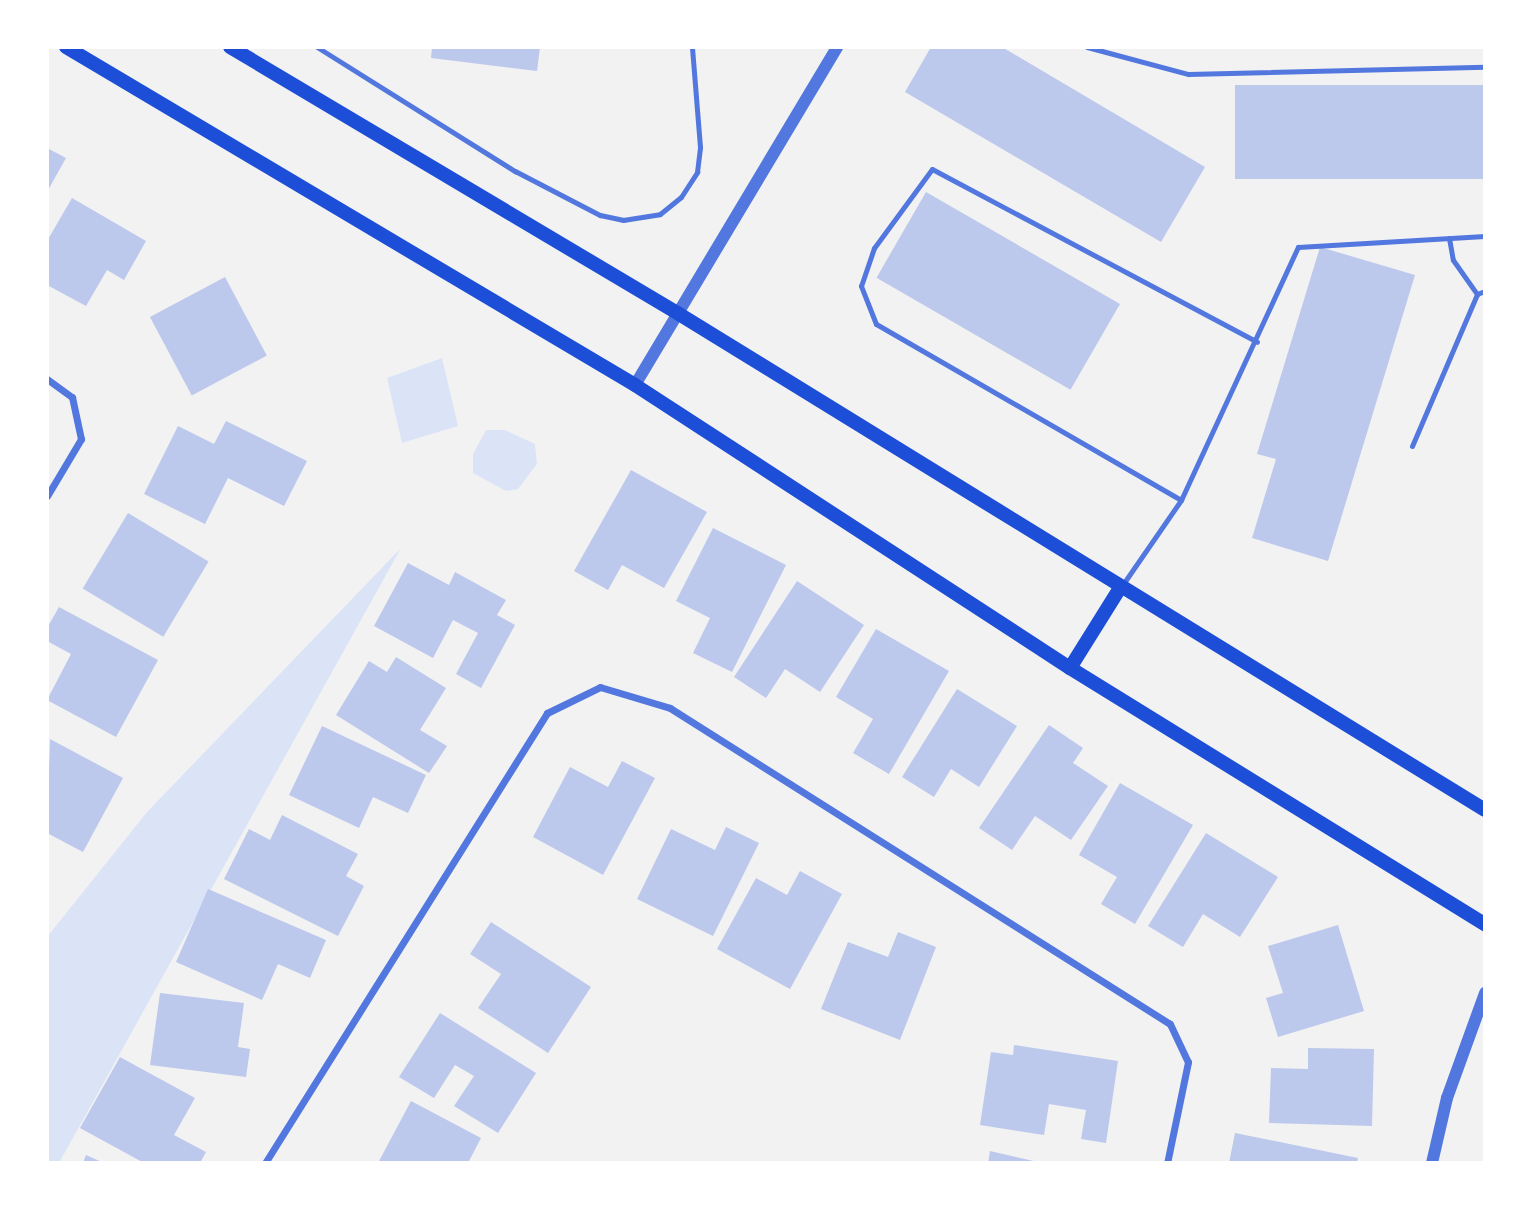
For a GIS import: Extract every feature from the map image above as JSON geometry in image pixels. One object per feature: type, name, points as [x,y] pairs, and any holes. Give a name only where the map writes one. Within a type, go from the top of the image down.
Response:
[{"type":"main road","points":[[65,47],[635,385],[1070,668],[1485,924]]},
{"type":"main road","points":[[230,47],[679,314],[1485,810]]},
{"type":"main road","points":[[1070,668],[1121,588]]},
{"type":"street","points":[[635,385],[837,47]]},
{"type":"street","points":[[47,379],[72,397],[81,439],[47,496]]},
{"type":"street","points":[[265,1163],[547,713],[600,687],[670,708],[1170,1024],[1188,1062],[1186,1083],[1167,1163]]},
{"type":"street","points":[[1432,1163],[1447,1098],[1485,992]]},
{"type":"lane","points":[[317,47],[515,171],[600,215],[623,220],[660,214],[681,197],[697,172],[699,147],[692,47]]},
{"type":"lane","points":[[1087,47],[1188,74],[1485,67]]},
{"type":"lane","points":[[1181,500],[876,324],[861,286],[874,248],[932,169],[1257,342]]},
{"type":"lane","points":[[1121,588],[1181,500],[1257,342],[1298,247],[1485,236]]},
{"type":"lane","points":[[1449,238],[1452,260],[1477,294]]},
{"type":"lane","points":[[1412,446],[1477,294],[1485,290]]},
{"type":"shaded area","points":[[442,358],[458,426],[402,443],[387,378]]},
{"type":"shaded area","points":[[486,430],[505,430],[535,444],[537,464],[518,489],[506,491],[473,473],[473,454]]},
{"type":"shaded area","points":[[401,548],[59,1163],[47,1163],[47,937],[147,812]]},
{"type":"building","points":[[432,47],[540,47],[537,71],[431,58]]},
{"type":"building","points":[[931,47],[1002,47],[1205,167],[1161,242],[905,92]]},
{"type":"building","points":[[1235,85],[1485,85],[1485,179],[1235,179]]},
{"type":"building","points":[[47,148],[66,158],[47,192]]},
{"type":"building","points":[[926,192],[1120,304],[1070,390],[876,278]]},
{"type":"building","points":[[72,198],[146,241],[124,280],[107,270],[86,306],[47,285],[47,241]]},
{"type":"building","points":[[1320,247],[1415,275],[1328,561],[1252,538],[1276,459],[1257,454]]},
{"type":"building","points":[[225,277],[267,356],[192,395],[150,317]]},
{"type":"building","points":[[226,421],[307,461],[284,506],[228,478],[205,524],[144,494],[178,426],[214,444]]},
{"type":"building","points":[[631,470],[707,512],[664,588],[622,565],[608,590],[574,571]]},
{"type":"building","points":[[128,513],[209,561],[163,637],[83,588]]},
{"type":"building","points":[[713,528],[786,565],[732,672],[693,653],[710,618],[676,601]]},
{"type":"building","points":[[408,563],[449,585],[455,572],[506,600],[497,615],[515,625],[481,688],[456,674],[478,633],[453,620],[433,658],[374,626]]},
{"type":"building","points":[[797,581],[864,625],[820,692],[785,669],[766,698],[734,677]]},
{"type":"building","points":[[59,607],[158,660],[116,737],[47,700],[71,654],[47,641],[47,628]]},
{"type":"building","points":[[876,629],[949,671],[889,774],[853,753],[873,719],[836,697]]},
{"type":"building","points":[[396,657],[446,688],[420,730],[447,746],[429,773],[336,715],[369,661],[387,672]]},
{"type":"building","points":[[957,689],[1017,726],[979,787],[951,769],[934,797],[902,777]]},
{"type":"building","points":[[1049,725],[1083,748],[1073,763],[1108,786],[1071,840],[1035,816],[1012,850],[979,828]]},
{"type":"building","points":[[322,726],[426,775],[408,813],[373,797],[359,828],[289,795]]},
{"type":"building","points":[[50,739],[123,778],[83,852],[47,833]]},
{"type":"building","points":[[622,761],[655,778],[603,875],[533,837],[570,767],[608,787]]},
{"type":"building","points":[[1120,783],[1193,825],[1135,924],[1101,904],[1117,877],[1079,855]]},
{"type":"building","points":[[282,815],[358,854],[346,876],[364,886],[338,936],[224,879],[249,829],[270,840]]},
{"type":"building","points":[[726,827],[759,843],[713,936],[637,899],[671,829],[715,850]]},
{"type":"building","points":[[1206,833],[1278,877],[1240,937],[1203,914],[1183,947],[1148,926]]},
{"type":"building","points":[[800,871],[842,894],[790,989],[717,949],[756,878],[787,895]]},
{"type":"building","points":[[208,889],[326,940],[310,978],[278,964],[262,1000],[176,962]]},
{"type":"building","points":[[491,922],[591,987],[548,1053],[478,1008],[501,974],[470,954]]},
{"type":"building","points":[[1338,925],[1364,1011],[1278,1037],[1266,998],[1283,993],[1268,946]]},
{"type":"building","points":[[898,932],[936,947],[900,1040],[821,1009],[848,942],[888,957]]},
{"type":"building","points":[[160,993],[244,1003],[238,1047],[250,1049],[246,1077],[150,1065]]},
{"type":"building","points":[[440,1013],[536,1073],[498,1133],[454,1106],[474,1076],[455,1065],[434,1098],[399,1077]]},
{"type":"building","points":[[1014,1045],[1118,1061],[1106,1143],[1081,1139],[1086,1110],[1049,1104],[1044,1135],[980,1125],[991,1052],[1013,1055]]},
{"type":"building","points":[[1308,1048],[1374,1049],[1372,1126],[1269,1123],[1271,1068],[1308,1069]]},
{"type":"building","points":[[120,1057],[195,1098],[174,1135],[206,1152],[200,1163],[144,1163],[80,1128]]},
{"type":"building","points":[[411,1101],[481,1138],[468,1163],[378,1163]]},
{"type":"building","points":[[1235,1133],[1358,1158],[1357,1163],[1229,1163]]},
{"type":"building","points":[[990,1151],[1038,1162],[1038,1163],[988,1163]]},
{"type":"building","points":[[86,1155],[104,1163],[83,1163]]}]
